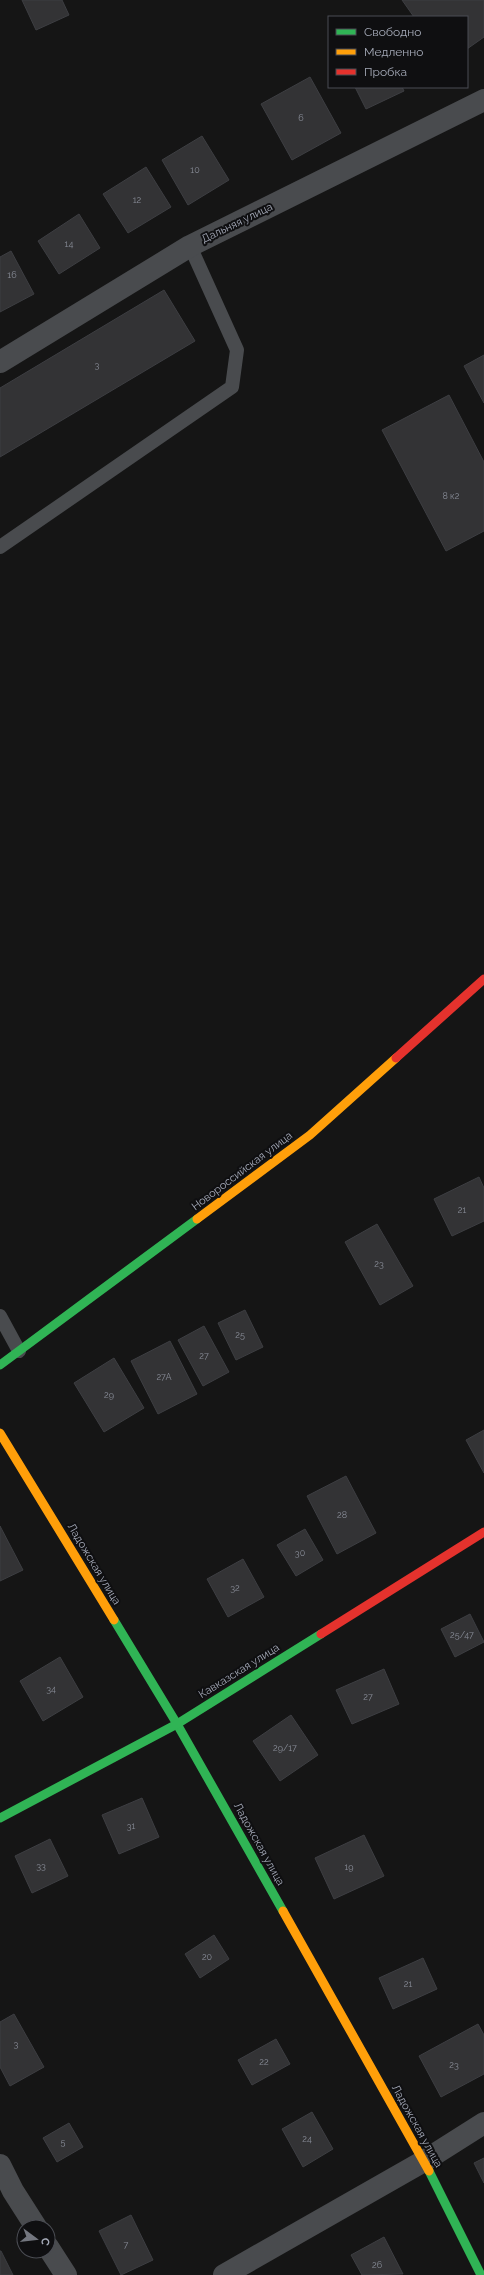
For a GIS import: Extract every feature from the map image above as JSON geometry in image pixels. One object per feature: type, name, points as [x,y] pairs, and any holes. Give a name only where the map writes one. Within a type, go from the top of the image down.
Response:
[{"type":"street","name":"Дальняя улица","points":[[0,362],[190,246],[484,100]]},
{"type":"street","name":"Новороссийская улица","points":[[0,1366],[310,1134],[484,979]]},
{"type":"street","name":"Ладожская улица","points":[[0,1433],[177,1724],[424,2161],[481,2275]]},
{"type":"street","name":"Кавказская улица","points":[[0,1818],[177,1724],[483,1535]]},
{"type":"street","points":[[224,2275],[424,2161],[484,2123]]},
{"type":"street","points":[[0,2165],[6,2195],[28,2219]]},
{"type":"street","points":[[56,2259],[66,2275]]},
{"type":"lane","points":[[0,547],[232,387],[238,350],[190,246]]},
{"type":"lane","points":[[0,1316],[20,1351]]},
{"type":"building","points":[[22,0],[62,0],[69,15],[36,30]]},
{"type":"building","points":[[402,0],[484,0],[484,37],[468,48],[468,16],[413,16]]},
{"type":"building","points":[[310,77],[341,133],[292,160],[261,104]]},
{"type":"building","points":[[356,88],[402,88],[404,91],[366,109]]},
{"type":"building","points":[[202,136],[229,180],[188,205],[162,160]]},
{"type":"building","points":[[146,167],[171,207],[128,233],[103,194]]},
{"type":"building","points":[[79,214],[100,248],[59,274],[38,241]]},
{"type":"building","points":[[11,251],[34,294],[0,312],[0,257]]},
{"type":"building","points":[[164,290],[195,341],[0,457],[0,388]]},
{"type":"building","points":[[484,355],[484,403],[464,366]]},
{"type":"building","points":[[449,395],[484,462],[484,531],[446,551],[382,430]]},
{"type":"building","points":[[479,1177],[484,1188],[484,1221],[452,1236],[434,1199]]},
{"type":"building","points":[[377,1224],[413,1286],[380,1305],[345,1242]]},
{"type":"building","points":[[245,1310],[263,1347],[236,1360],[218,1323]]},
{"type":"building","points":[[204,1326],[229,1372],[203,1386],[178,1340]]},
{"type":"building","points":[[170,1341],[197,1394],[158,1414],[131,1361]]},
{"type":"building","points":[[114,1358],[144,1408],[104,1432],[74,1383]]},
{"type":"building","points":[[484,1430],[484,1473],[466,1440]]},
{"type":"building","points":[[346,1476],[376,1533],[337,1554],[307,1496]]},
{"type":"building","points":[[0,1526],[23,1570],[0,1581]]},
{"type":"building","points":[[305,1529],[323,1560],[296,1576],[277,1545]]},
{"type":"building","points":[[243,1559],[264,1597],[228,1617],[207,1579]]},
{"type":"building","points":[[470,1614],[484,1642],[455,1657],[441,1629]]},
{"type":"building","points":[[60,1657],[83,1697],[43,1721],[20,1681]]},
{"type":"building","points":[[384,1669],[399,1704],[352,1724],[336,1690]]},
{"type":"building","points":[[291,1715],[318,1755],[280,1781],[253,1741]]},
{"type":"building","points":[[142,1798],[159,1837],[119,1854],[102,1815]]},
{"type":"building","points":[[364,1835],[384,1876],[334,1899],[315,1858]]},
{"type":"building","points":[[50,1839],[68,1876],[32,1893],[15,1856]]},
{"type":"building","points":[[214,1935],[229,1959],[200,1978],[185,1954]]},
{"type":"building","points":[[423,1958],[437,1989],[393,2009],[379,1978]]},
{"type":"building","points":[[14,2014],[44,2067],[10,2086],[0,2067],[0,2022]]},
{"type":"building","points":[[478,2024],[484,2035],[484,2074],[441,2097],[419,2056]]},
{"type":"building","points":[[276,2039],[290,2064],[252,2085],[238,2060]]},
{"type":"building","points":[[312,2112],[333,2149],[303,2167],[282,2129]]},
{"type":"building","points":[[69,2123],[83,2147],[57,2162],[43,2138]]},
{"type":"building","points":[[484,2158],[484,2183],[474,2163]]},
{"type":"building","points":[[131,2215],[153,2260],[121,2275],[99,2231]]},
{"type":"building","points":[[384,2237],[403,2274],[362,2275],[351,2255]]},
{"type":"building","points":[[1,2251],[13,2275],[0,2275]]},
{"type":"traffic: fast","points":[[0,1365],[197,1219]]},
{"type":"traffic: fast","points":[[114,1620],[177,1724],[283,1911]]},
{"type":"traffic: fast","points":[[0,1818],[177,1724],[321,1634]]},
{"type":"traffic: fast","points":[[429,2171],[481,2275]]},
{"type":"traffic: slow","points":[[197,1219],[310,1135],[396,1058]]},
{"type":"traffic: slow","points":[[0,1433],[114,1620]]},
{"type":"traffic: slow","points":[[283,1911],[429,2171]]},
{"type":"traffic: jam","points":[[396,1058],[484,979]]},
{"type":"traffic: jam","points":[[321,1634],[484,1532]]}]
